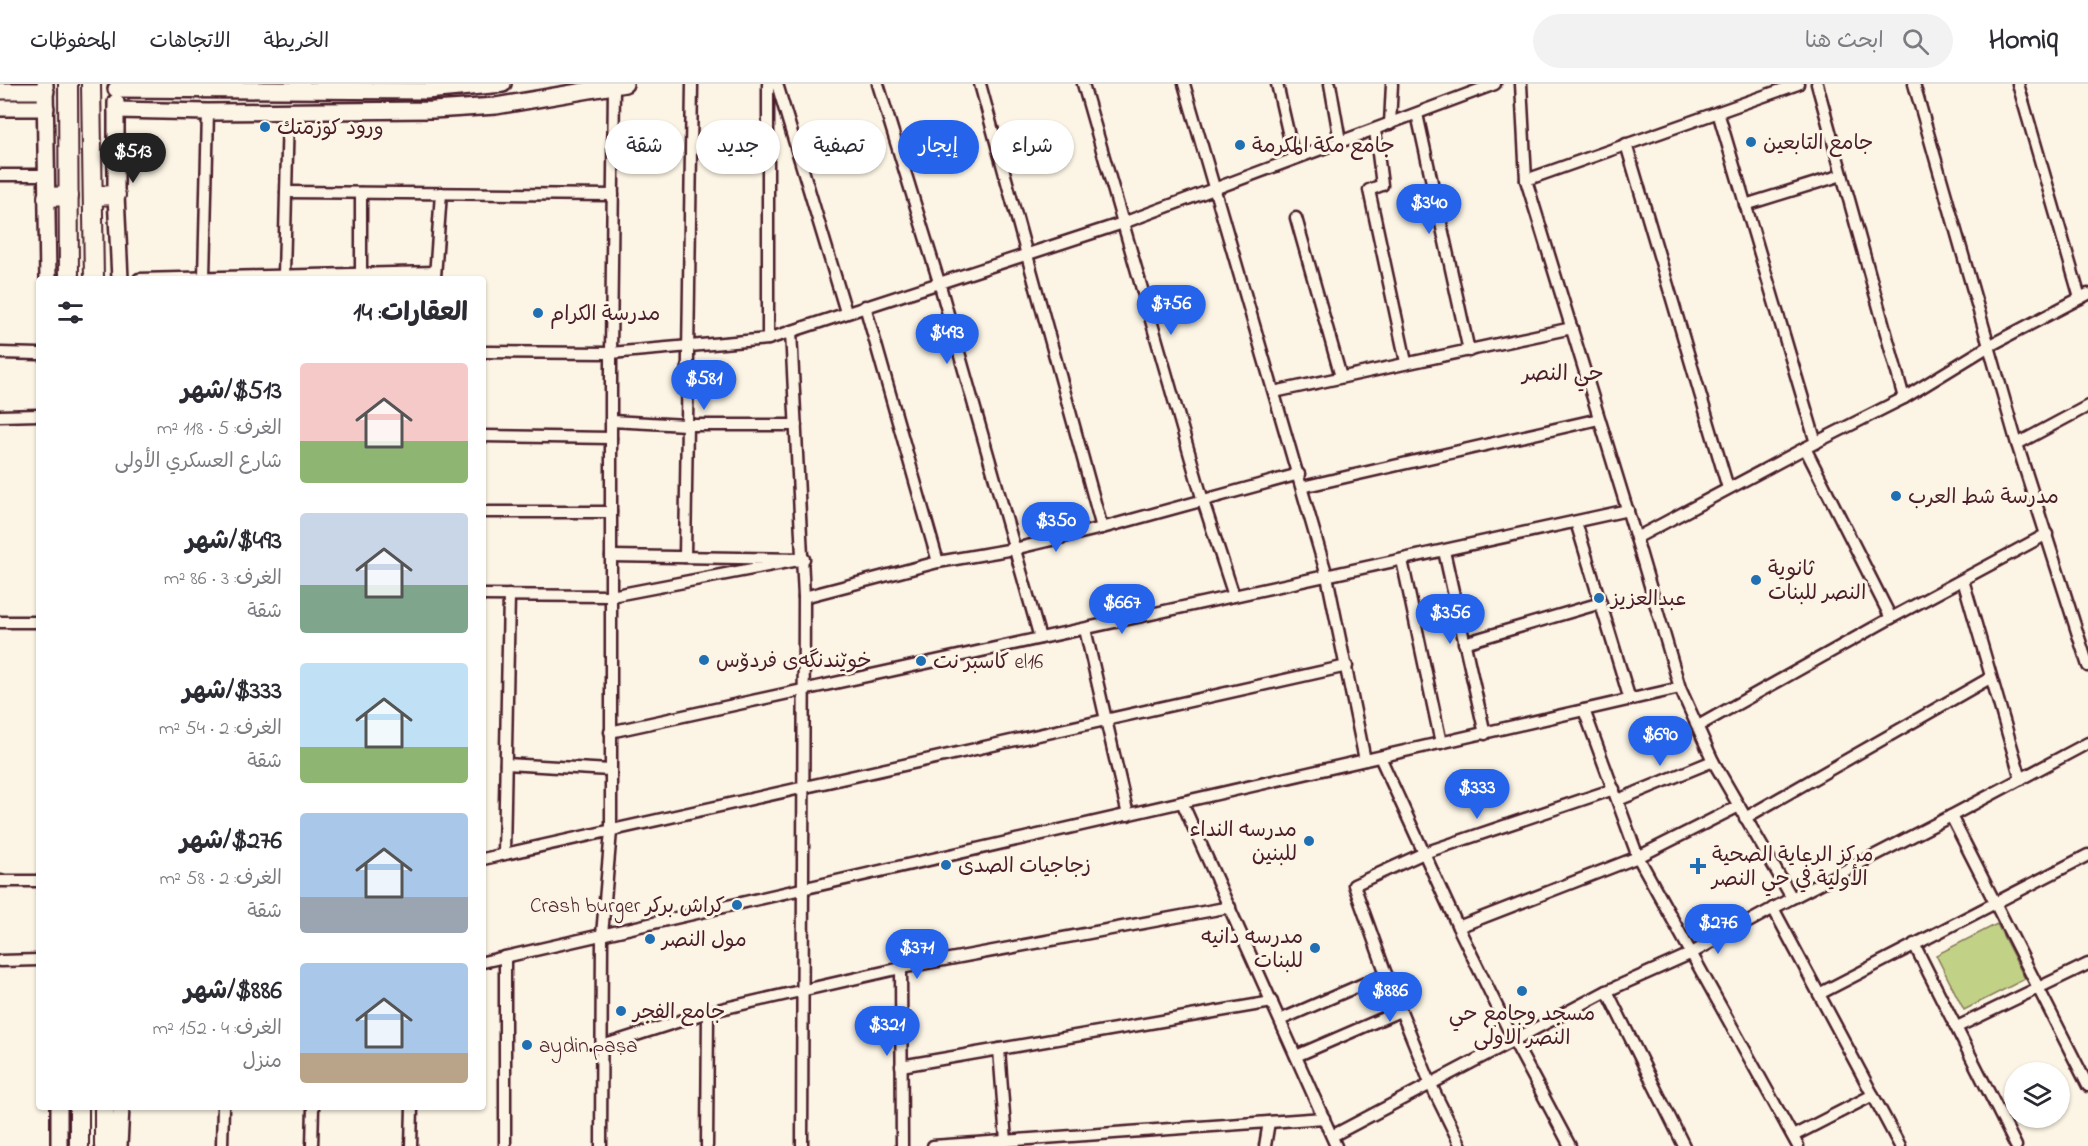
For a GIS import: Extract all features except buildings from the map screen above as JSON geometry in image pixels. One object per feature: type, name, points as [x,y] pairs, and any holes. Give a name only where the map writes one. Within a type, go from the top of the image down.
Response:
[{"type":"main road","points":[[120,276],[116,195],[116,87],[176,90],[194,87],[426,88],[503,84]]},
{"type":"main road","points":[[69,276],[68,85],[91,86],[94,276]]},
{"type":"main road","points":[[116,110],[288,112],[433,110],[496,106],[620,85]]},
{"type":"main road","points":[[0,91],[46,87],[48,276]]},
{"type":"main road","points":[[175,111],[176,90]]},
{"type":"main road","points":[[0,108],[46,108]]},
{"type":"main road","points":[[68,110],[91,110]]},
{"type":"main road","points":[[93,196],[116,195]]},
{"type":"main road","points":[[47,197],[69,196]]},
{"type":"main road","points":[[58,1110],[59,1146]]},
{"type":"main road","points":[[79,1110],[79,1146]]},
{"type":"main road","points":[[104,1110],[104,1146]]},
{"type":"main road","points":[[119,1146],[121,1110]]},
{"type":"street","points":[[685,557],[692,84]]},
{"type":"street","points":[[768,84],[768,339]]},
{"type":"street","points":[[777,84],[846,312]]},
{"type":"street","points":[[879,84],[939,282],[1040,638]]},
{"type":"street","points":[[980,84],[1101,528]]},
{"type":"street","points":[[1083,84],[1203,501],[1234,596]]},
{"type":"street","points":[[1184,84],[1327,576],[1365,760]]},
{"type":"street","points":[[1277,84],[1294,158]]},
{"type":"street","points":[[1330,84],[1340,141]]},
{"type":"street","points":[[1390,124],[1392,84]]},
{"type":"street","points":[[486,352],[611,353],[768,339],[1123,223],[1375,130],[1492,84]]},
{"type":"street","points":[[1521,84],[1526,180],[1628,510],[1680,688],[1713,760],[1792,897]]},
{"type":"street","points":[[1526,180],[1798,84]]},
{"type":"street","points":[[1817,84],[1904,398]]},
{"type":"street","points":[[1914,84],[2017,444],[2088,666]]},
{"type":"street","points":[[1636,538],[1804,448],[1904,398],[1989,346],[2084,296],[2018,84]]},
{"type":"street","points":[[602,1146],[602,935],[611,831],[613,195],[620,85]]},
{"type":"street","points":[[204,276],[208,112]]},
{"type":"street","points":[[284,275],[288,112]]},
{"type":"street","points":[[1718,112],[1816,443]]},
{"type":"street","points":[[1417,114],[1469,351]]},
{"type":"street","points":[[1375,130],[1382,185],[1369,190],[1406,362]]},
{"type":"street","points":[[1626,144],[1728,488]]},
{"type":"street","points":[[0,175],[47,175]]},
{"type":"street","points":[[1745,205],[1842,175]]},
{"type":"street","points":[[286,192],[613,195]]},
{"type":"street","points":[[361,193],[361,276]]},
{"type":"street","points":[[257,276],[435,275],[441,194]]},
{"type":"street","points":[[1296,218],[1341,377]]},
{"type":"street","points":[[866,306],[938,562]]},
{"type":"street","points":[[1274,392],[1572,328]]},
{"type":"street","points":[[791,331],[804,558],[802,1146]]},
{"type":"street","points":[[0,354],[36,354]]},
{"type":"street","points":[[2017,444],[2088,406]]},
{"type":"street","points":[[0,416],[36,415]]},
{"type":"street","points":[[1302,487],[1599,419]]},
{"type":"street","points":[[611,421],[686,425],[796,425]]},
{"type":"street","points":[[486,436],[611,438]]},
{"type":"street","points":[[1804,448],[1891,618]]},
{"type":"street","points":[[804,597],[938,562],[1014,549],[1101,528],[1299,474]]},
{"type":"street","points":[[610,732],[1628,510]]},
{"type":"street","points":[[486,512],[611,512]]},
{"type":"street","points":[[1576,522],[1630,700]]},
{"type":"street","points":[[1698,726],[2047,534]]},
{"type":"street","points":[[1444,551],[1485,734]]},
{"type":"street","points":[[611,556],[804,558]]},
{"type":"street","points":[[486,595],[611,596],[804,558]]},
{"type":"street","points":[[1402,560],[1442,743]]},
{"type":"street","points":[[1964,580],[1990,678],[2021,779]]},
{"type":"street","points":[[504,854],[509,595]]},
{"type":"street","points":[[1464,643],[1601,603]]},
{"type":"street","points":[[0,622],[36,622]]},
{"type":"street","points":[[1085,629],[1128,815]]},
{"type":"street","points":[[486,858],[1347,666]]},
{"type":"street","points":[[1745,818],[1990,678]]},
{"type":"street","points":[[486,961],[1680,688]]},
{"type":"street","points":[[1584,710],[1638,857],[1795,1141],[1873,1095]]},
{"type":"street","points":[[1182,802],[1334,1141],[1431,1085],[1607,991],[1690,954],[1792,897],[2088,743]]},
{"type":"street","points":[[1380,757],[1458,927],[1514,1041],[1570,1146]]},
{"type":"street","points":[[1618,800],[1713,760]]},
{"type":"street","points":[[506,764],[610,770]]},
{"type":"street","points":[[1461,1146],[1431,1085],[1400,1011],[1354,885],[1424,853],[1614,789]]},
{"type":"street","points":[[1458,927],[1638,857],[1739,806]]},
{"type":"street","points":[[1951,816],[2087,1083]]},
{"type":"street","points":[[1819,994],[2088,855]]},
{"type":"street","points":[[0,881],[36,881]]},
{"type":"street","points":[[602,1046],[708,1012],[901,968],[1230,907]]},
{"type":"street","points":[[1773,908],[1900,1146]]},
{"type":"street","points":[[1914,945],[2016,1146]]},
{"type":"street","points":[[505,957],[505,1146]]},
{"type":"street","points":[[0,961],[36,960]]},
{"type":"street","points":[[1957,1027],[2088,964]]},
{"type":"street","points":[[901,968],[902,1146]]},
{"type":"street","points":[[1280,1020],[1386,974]]},
{"type":"street","points":[[1607,991],[1684,1146]]},
{"type":"street","points":[[901,1066],[1272,1002]]},
{"type":"street","points":[[1296,1056],[1400,1011]]},
{"type":"street","points":[[707,1146],[708,1012]]},
{"type":"street","points":[[999,1049],[1006,1141]]},
{"type":"street","points":[[222,1146],[223,1110]]},
{"type":"street","points":[[312,1146],[313,1110]]},
{"type":"street","points":[[411,1146],[412,1110]]},
{"type":"street","points":[[933,1146],[1324,1118]]},
{"type":"street","points":[[1265,1146],[1269,1122]]},
{"type":"green space","points":[[1997,924],[2025,979],[1964,1010],[1936,955]]},
{"type":"place","name":"ورود كوزمتك","points":[[265,127]]},
{"type":"place","name":"جامع التابعين","points":[[1751,142]]},
{"type":"place","name":"جامع مكة المكرمة","points":[[1240,145]]},
{"type":"place","name":"مدرسة الكرام","points":[[538,313]]},
{"type":"place","name":"مدرسة شط العرب","points":[[1896,496]]},
{"type":"place","name":"ثانوية النصر للبنات","points":[[1756,580]]},
{"type":"place","name":"عبدالعزيز","points":[[1599,598]]},
{"type":"place","name":"خوێندنگەی فردۆس","points":[[704,660]]},
{"type":"place","name":"كاسبر نت el16","points":[[921,661]]},
{"type":"place","name":"مدرسه النداء للبنين","points":[[1309,841]]},
{"type":"place","name":"زجاجيات الصدى","points":[[946,865]]},
{"type":"place","name":"مركز الرعاية الصحية الأولية في حي النصر","points":[[1698,866]]},
{"type":"place","name":"Crash burger كراش بركر","points":[[737,905]]},
{"type":"place","name":"مول النصر","points":[[650,939]]},
{"type":"place","name":"مدرسه دانيه للبنات","points":[[1315,948]]},
{"type":"place","name":"مسجد وجامع حي النصر الاولى","points":[[1522,991]]},
{"type":"place","name":"جامع الفجر","points":[[621,1011]]},
{"type":"place","name":"aydin.paṣa","points":[[527,1045]]},
{"type":"district","name":"حي النصر","points":[[1563,372]]}]
